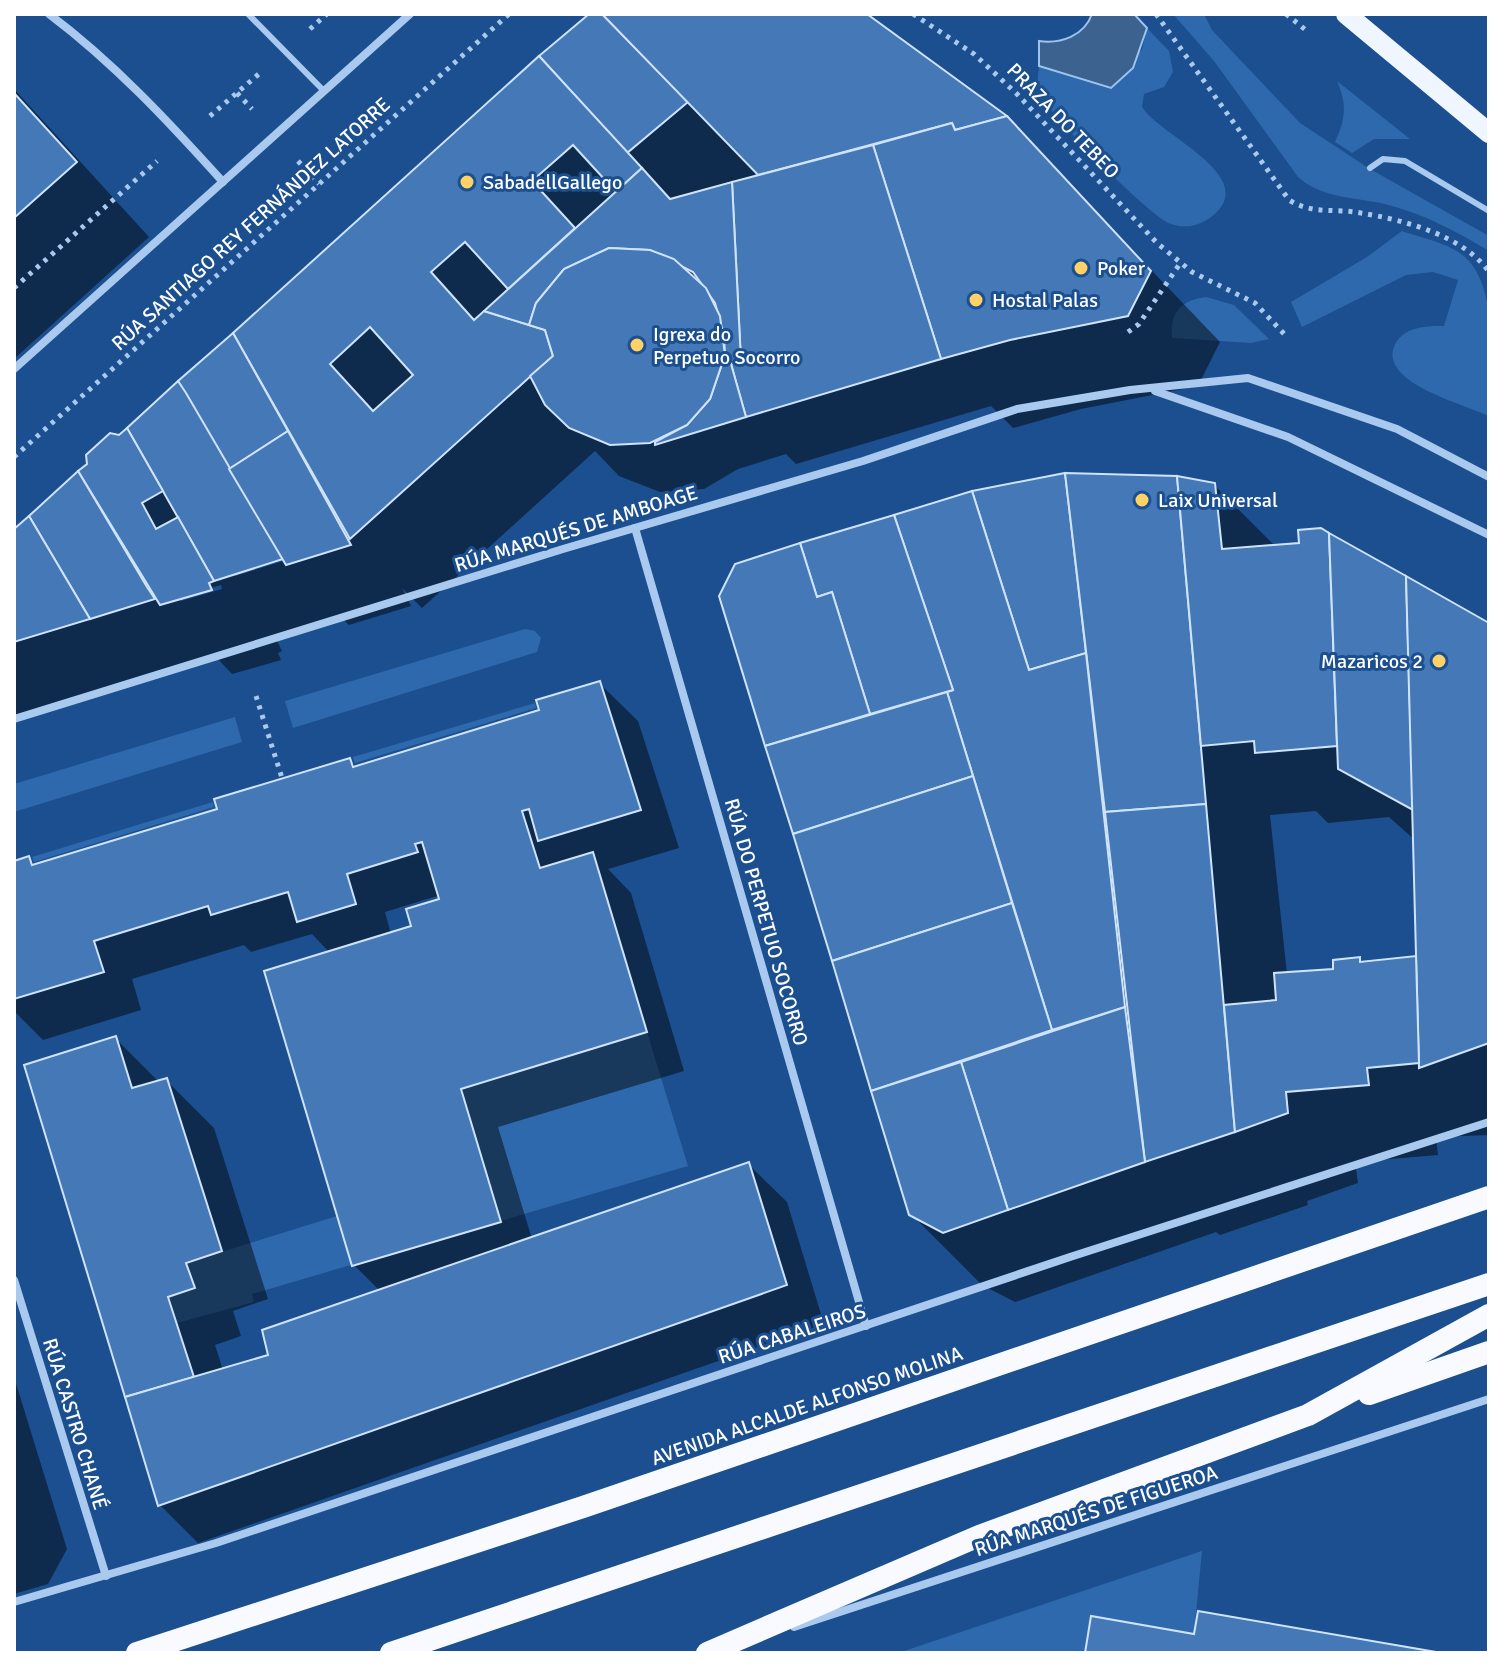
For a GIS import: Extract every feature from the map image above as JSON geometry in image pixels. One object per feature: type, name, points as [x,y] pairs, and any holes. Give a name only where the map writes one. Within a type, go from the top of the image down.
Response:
[{"type":"highway","name":"AVENIDA ALCALDE ALFONSO MOLINA","points":[[137,1653],[583,1507],[1489,1197]]},
{"type":"highway","points":[[391,1653],[1489,1284]]},
{"type":"highway","points":[[1308,1415],[1489,1315]]},
{"type":"highway","points":[[707,1653],[979,1536],[1489,1352]]},
{"type":"main road","points":[[1346,14],[1489,133]]},
{"type":"street","points":[[49,14],[107,60],[223,182]]},
{"type":"street","points":[[14,369],[410,14]]},
{"type":"street","name":"RÚA MARQUÉS DE AMBOAGE","points":[[14,719],[863,461],[1017,409],[1248,378],[1397,429],[1489,477]]},
{"type":"street","name":"RÚA MARQUÉS DE AMBOAGE","points":[[1150,389],[1288,437],[1489,535]]},
{"type":"street","name":"RÚA DO PERPETUO SOCORRO","points":[[635,528],[866,1326]]},
{"type":"street","name":"RÚA CABALEIROS","points":[[106,1576],[246,1533],[1489,1122]]},
{"type":"street","name":"RÚA CASTRO CHANÉ","points":[[14,1280],[106,1576]]},
{"type":"street","name":"RÚA MARQUÉS DE FIGUEROA","points":[[713,1653],[1489,1399]]},
{"type":"street","points":[[14,1602],[106,1576]]},
{"type":"lane","points":[[248,14],[324,91]]},
{"type":"lane","points":[[1370,168],[1383,159],[1405,161],[1489,211]]},
{"type":"path","name":"RÚA SANTIAGO REY FERNÁNDEZ LATORRE","points":[[14,457],[509,14]]},
{"type":"path","name":"PRAZA DO TEBEO","points":[[913,14],[974,54],[1017,94],[1157,243],[1192,272],[1255,303],[1287,337]]},
{"type":"path","points":[[1156,14],[1289,200],[1304,209],[1359,212],[1409,224],[1478,257],[1489,272]]},
{"type":"path","points":[[1128,332],[1139,324],[1181,262]]},
{"type":"path","points":[[256,696],[282,778]]},
{"type":"shaded area","points":[[1092,14],[1134,14],[1147,28],[1133,68],[1111,88],[1039,66],[1039,41],[1071,37],[1083,28]]},
{"type":"shaded area","points":[[1173,14],[1204,14],[1212,30],[1300,123],[1370,169],[1489,236],[1489,251],[1454,231],[1405,210],[1331,194],[1308,185],[1298,177],[1214,61]]},
{"type":"shaded area","points":[[1147,28],[1169,51],[1173,72],[1164,87],[1144,94],[1142,106],[1214,169],[1224,183],[1225,198],[1216,213],[1195,225],[1171,224],[1160,218],[1063,124],[1038,89],[1039,66],[1063,74],[1142,50]]},
{"type":"shaded area","points":[[1337,81],[1410,139],[1374,139],[1352,153],[1335,142],[1344,112]]},
{"type":"shaded area","points":[[1402,231],[1455,250],[1469,261],[1479,276],[1491,335],[1489,416],[1442,398],[1408,379],[1397,368],[1393,355],[1397,341],[1407,332],[1444,326],[1458,280],[1433,272],[1406,275],[1302,327],[1291,302],[1367,257]]},
{"type":"shaded area","points":[[1206,297],[1234,305],[1269,339],[1251,343],[1172,338],[1173,321],[1179,309],[1190,301]]},
{"type":"shaded area","points":[[525,629],[535,631],[541,638],[537,652],[293,728],[285,701]]},
{"type":"shaded area","points":[[535,703],[536,708],[355,763],[353,757]]},
{"type":"shaded area","points":[[235,717],[242,742],[14,812],[14,784]]},
{"type":"shaded area","points":[[213,802],[214,807],[34,862],[32,857]]},
{"type":"shaded area","points":[[411,926],[461,1088],[647,1032],[688,1166],[252,1294],[254,1302],[177,1323],[168,1297],[194,1288],[186,1263],[337,1216],[264,971]]},
{"type":"shaded area","points":[[1202,1551],[1194,1634],[1091,1617],[1085,1653],[898,1653]]},
{"type":"building","points":[[589,14],[602,14],[688,102],[627,153],[539,56]]},
{"type":"building","points":[[602,14],[867,14],[1007,116],[955,130],[952,123],[758,175]]},
{"type":"building","points":[[539,56],[642,168],[616,192],[573,145],[532,181],[575,228],[508,289],[465,242],[431,272],[474,320],[484,311],[545,330],[553,356],[350,539],[233,333]],"holes":[[[370,327],[413,375],[373,411],[330,364]]]},
{"type":"building","points":[[14,93],[77,162],[14,218]]},
{"type":"building","points":[[1007,116],[1151,271],[1128,316],[1010,340],[941,359],[873,145],[952,123],[955,130]]},
{"type":"building","points":[[873,145],[941,359],[746,417],[731,364],[741,361],[732,182]]},
{"type":"building","points":[[642,168],[670,199],[732,182],[741,361],[731,364],[746,417],[655,445],[655,442],[687,425],[710,399],[725,355],[724,336],[715,303],[693,272],[650,250],[609,248],[564,269],[536,303],[529,325],[484,311]]},
{"type":"building","name":"Igrexa do Perpetuo Socorro","points":[[609,248],[650,250],[674,259],[706,288],[720,316],[725,355],[710,399],[687,425],[650,443],[610,445],[569,428],[545,405],[530,376],[553,356],[545,330],[529,325],[536,303],[564,269]]},
{"type":"building","points":[[233,333],[288,431],[229,469],[178,381]]},
{"type":"building","points":[[178,381],[283,559],[214,581],[127,428]]},
{"type":"building","points":[[127,428],[163,491],[142,503],[156,529],[178,517],[214,581],[209,583],[212,590],[160,605],[78,471],[87,464],[86,455],[110,433],[119,435]]},
{"type":"building","points":[[288,431],[351,545],[286,565],[229,469]]},
{"type":"building","points":[[78,471],[155,599],[90,619],[29,516]]},
{"type":"building","points":[[1065,473],[1086,653],[1029,670],[972,491]]},
{"type":"building","points":[[1065,473],[1177,476],[1206,804],[1105,812]]},
{"type":"building","points":[[1177,476],[1215,483],[1222,549],[1299,543],[1298,530],[1321,528],[1329,533],[1337,746],[1255,753],[1254,741],[1201,746]]},
{"type":"building","points":[[972,491],[1029,670],[1086,653],[1125,1007],[1052,1030],[947,692],[953,690],[894,515]]},
{"type":"building","points":[[894,515],[953,690],[870,714],[832,592],[817,597],[800,543]]},
{"type":"building","points":[[29,516],[90,619],[14,642],[14,529]]},
{"type":"building","points":[[1329,533],[1406,576],[1413,810],[1338,769]]},
{"type":"building","points":[[800,543],[817,597],[832,592],[870,714],[765,746],[719,596],[735,564]]},
{"type":"building","points":[[1406,576],[1489,623],[1489,1043],[1419,1068]]},
{"type":"building","points":[[600,681],[641,810],[538,841],[529,809],[522,811],[540,868],[593,852],[647,1032],[461,1089],[501,1222],[352,1266],[264,971],[411,926],[406,909],[439,899],[422,842],[415,844],[418,852],[347,874],[356,904],[297,922],[288,892],[211,915],[208,906],[94,941],[104,972],[14,999],[14,861],[29,856],[32,865],[217,809],[214,799],[350,758],[353,767],[539,710],[536,700]]},
{"type":"building","points":[[947,692],[973,776],[793,834],[765,746]]},
{"type":"building","points":[[973,776],[1012,903],[832,961],[793,834]]},
{"type":"building","points":[[1206,804],[1235,1132],[1145,1162],[1105,812]]},
{"type":"building","points":[[1012,903],[1052,1030],[871,1091],[832,961]]},
{"type":"building","points":[[1416,956],[1419,1063],[1367,1068],[1369,1085],[1286,1092],[1288,1113],[1235,1132],[1224,1005],[1276,1000],[1274,973],[1333,969],[1333,960],[1360,957],[1360,962]]},
{"type":"building","points":[[1125,1007],[1145,1162],[1008,1210],[961,1062]]},
{"type":"building","points":[[116,1036],[132,1088],[167,1078],[222,1251],[186,1263],[195,1288],[168,1297],[194,1377],[125,1397],[24,1065]]},
{"type":"building","points":[[961,1062],[1008,1210],[943,1233],[909,1215],[871,1091]]},
{"type":"building","points":[[749,1162],[787,1285],[158,1506],[125,1397],[268,1355],[262,1330]]},
{"type":"building","points":[[1198,1611],[1442,1653],[1085,1653],[1091,1616],[1194,1634]]},
{"type":"place","name":"SabadellGallego","points":[[467,182]]},
{"type":"place","name":"Poker","points":[[1081,268]]},
{"type":"place","name":"Hostal Palas","points":[[976,300]]},
{"type":"place","name":"Igrexa do Perpetuo Socorro","points":[[637,345]]},
{"type":"place","name":"Laix Universal","points":[[1142,500]]},
{"type":"place","name":"Mazaricos 2","points":[[1439,661]]}]
